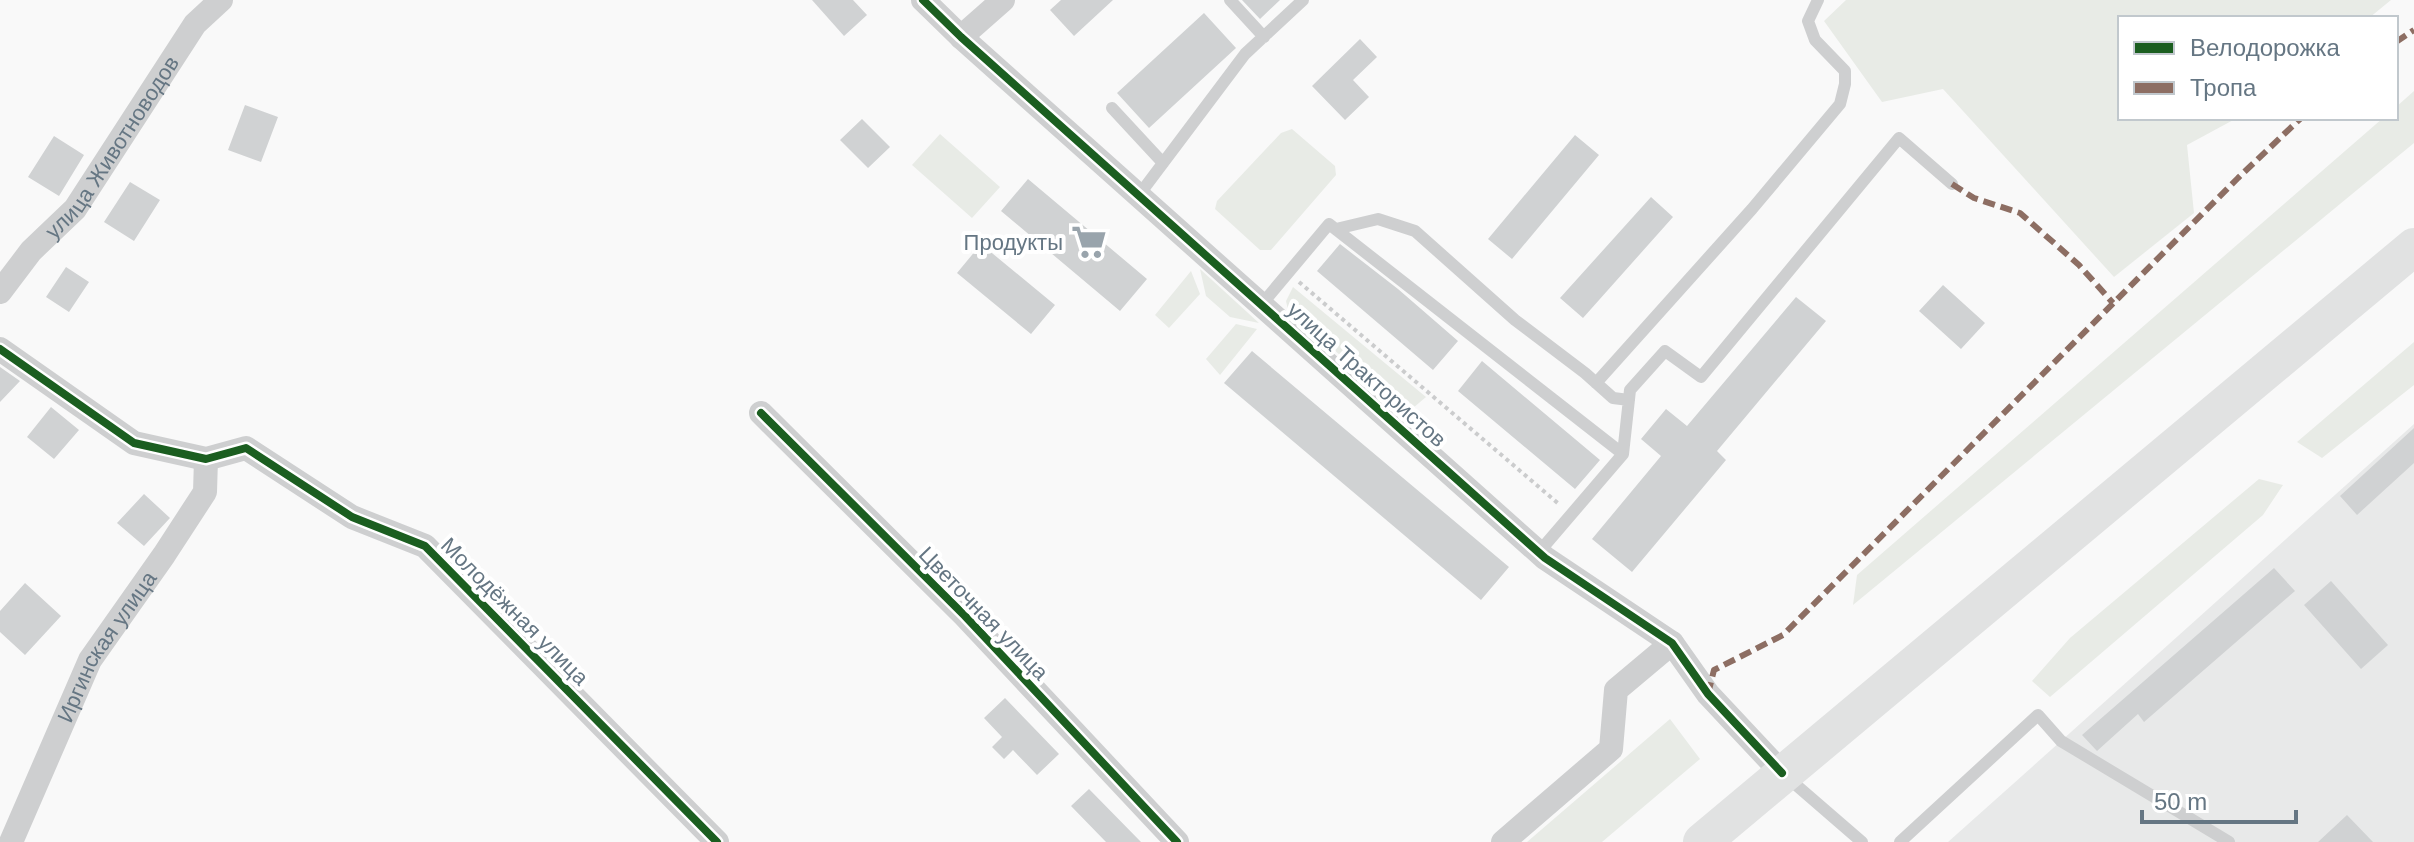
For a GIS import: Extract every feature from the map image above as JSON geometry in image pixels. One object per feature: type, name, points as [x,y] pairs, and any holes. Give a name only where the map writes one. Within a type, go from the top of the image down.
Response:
[{"type":"main road","points":[[1702,842],[2414,247]]},
{"type":"street","name":"улица Животноводов","points":[[0,292],[31,251],[75,209],[195,24],[221,0]]},
{"type":"street","name":"улица Трактористов","points":[[923,0],[1539,552],[1672,643],[1708,694],[1782,773]]},
{"type":"street","points":[[961,37],[1003,0]]},
{"type":"street","name":"Молодёжная улица","points":[[0,349],[134,443],[206,459],[246,448],[352,517],[425,546],[717,842]]},
{"type":"street","name":"Цветочная улица","points":[[761,413],[965,616],[1177,842]]},
{"type":"street","name":"Иргинская улица","points":[[11,842],[90,660],[205,492],[206,459]]},
{"type":"street","points":[[1503,842],[1611,749],[1616,690],[1672,643]]},
{"type":"lane","points":[[1230,0],[1264,37]]},
{"type":"lane","points":[[1139,195],[1245,54],[1303,0]]},
{"type":"lane","points":[[1596,383],[1752,209],[1840,104],[1845,71],[1815,40],[1808,21],[1818,0]]},
{"type":"lane","points":[[1112,108],[1163,163]]},
{"type":"lane","points":[[1539,552],[1623,454],[1630,390],[1665,351],[1701,377],[1899,138],[1952,184]]},
{"type":"lane","points":[[1336,229],[1378,219],[1415,231],[1515,320],[1613,398],[1629,400]]},
{"type":"lane","points":[[1262,304],[1329,224],[1623,454]]},
{"type":"lane","points":[[1900,842],[2038,715],[2061,741],[2229,842]]},
{"type":"lane","points":[[1782,773],[1862,842]]},
{"type":"path","points":[[1288,272],[1571,514]]},
{"type":"shaded area","points":[[1846,0],[2391,0],[2371,16],[2118,16],[2118,120],[2233,120],[2187,145],[2194,213],[2114,277],[1943,89],[1882,102],[1824,21]]},
{"type":"shaded area","points":[[2414,91],[2414,143],[1853,605],[1857,575],[2381,120],[2398,120],[2398,105]]},
{"type":"shaded area","points":[[1292,129],[1335,166],[1336,175],[1271,250],[1260,250],[1215,209],[1217,201],[1281,133]]},
{"type":"shaded area","points":[[940,134],[1000,187],[972,218],[912,165]]},
{"type":"shaded area","points":[[1200,269],[1259,323],[1230,317],[1206,296]]},
{"type":"shaded area","points":[[1191,271],[1200,294],[1169,328],[1155,315]]},
{"type":"shaded area","points":[[1293,287],[1426,397],[1413,408],[1400,407],[1288,310],[1286,301]]},
{"type":"shaded area","points":[[1236,324],[1257,329],[1220,375],[1206,359]]},
{"type":"shaded area","points":[[2414,342],[2414,385],[2322,458],[2297,442]]},
{"type":"shaded area","points":[[2414,424],[2414,842],[1948,842],[2061,741]]},
{"type":"shaded area","points":[[2259,479],[2283,485],[2263,515],[2050,697],[2032,681],[2070,638]]},
{"type":"shaded area","points":[[1670,719],[1700,759],[1602,842],[1527,842]]},
{"type":"building","points":[[812,0],[853,0],[867,15],[844,36]]},
{"type":"building","points":[[1061,0],[1113,0],[1074,36],[1050,10]]},
{"type":"building","points":[[1242,0],[1280,0],[1260,19]]},
{"type":"building","points":[[1204,13],[1236,48],[1149,128],[1117,93]]},
{"type":"building","points":[[1360,39],[1377,57],[1353,80],[1369,97],[1345,120],[1312,86]]},
{"type":"building","points":[[245,105],[278,117],[261,162],[228,150]]},
{"type":"building","points":[[862,119],[890,147],[868,168],[840,140]]},
{"type":"building","points":[[1575,135],[1599,155],[1512,259],[1488,239]]},
{"type":"building","points":[[54,136],[84,155],[59,196],[28,177]]},
{"type":"building","points":[[1028,179],[1147,279],[1120,311],[1001,211]]},
{"type":"building","points":[[130,182],[160,200],[134,241],[104,222]]},
{"type":"building","points":[[1651,197],[1673,217],[1583,318],[1560,298]]},
{"type":"building","points":[[981,244],[1055,305],[1031,334],[957,273]]},
{"type":"building","points":[[1340,244],[1458,341],[1433,370],[1317,271]]},
{"type":"building","points":[[66,267],[89,282],[69,312],[46,297]]},
{"type":"building","points":[[1943,285],[1985,323],[1961,349],[1919,311]]},
{"type":"building","points":[[1796,297],[1826,321],[1717,451],[1726,460],[1632,572],[1592,539],[1661,456],[1641,439],[1666,409],[1687,426]]},
{"type":"building","points":[[1252,351],[1509,567],[1481,600],[1224,383]]},
{"type":"building","points":[[1482,361],[1600,460],[1575,489],[1458,391]]},
{"type":"building","points":[[0,367],[20,381],[0,402]]},
{"type":"building","points":[[51,407],[79,430],[54,459],[27,437]]},
{"type":"building","points":[[2414,428],[2414,463],[2357,515],[2340,496]]},
{"type":"building","points":[[144,494],[170,518],[144,546],[117,523]]},
{"type":"building","points":[[2274,568],[2295,591],[2144,722],[2138,714],[2097,751],[2082,735]]},
{"type":"building","points":[[2331,581],[2388,645],[2361,669],[2304,605]]},
{"type":"building","points":[[25,583],[61,616],[25,655],[0,632],[0,611]]},
{"type":"building","points":[[1005,698],[1059,754],[1037,775],[1013,750],[1004,759],[992,747],[1002,737],[984,718]]},
{"type":"building","points":[[1089,789],[1141,842],[1106,842],[1071,806]]},
{"type":"building","points":[[2347,815],[2373,842],[2318,842]]},
{"type":"marked path","points":[[2398,41],[2414,30]]},
{"type":"marked path","points":[[1708,694],[1714,670],[1783,635],[2299,120]]},
{"type":"marked path","points":[[1952,184],[1974,198],[2020,213],[2079,265],[2113,303]]},
{"type":"cycle path","points":[[923,0],[1545,558],[1672,643],[1708,694],[1782,773]]},
{"type":"cycle path","points":[[0,349],[134,443],[206,459],[246,448],[352,517],[425,546],[717,842]]},
{"type":"cycle path","points":[[761,413],[965,616],[1177,842]]},
{"type":"place","name":"Продукты","points":[[1089,242]]}]
